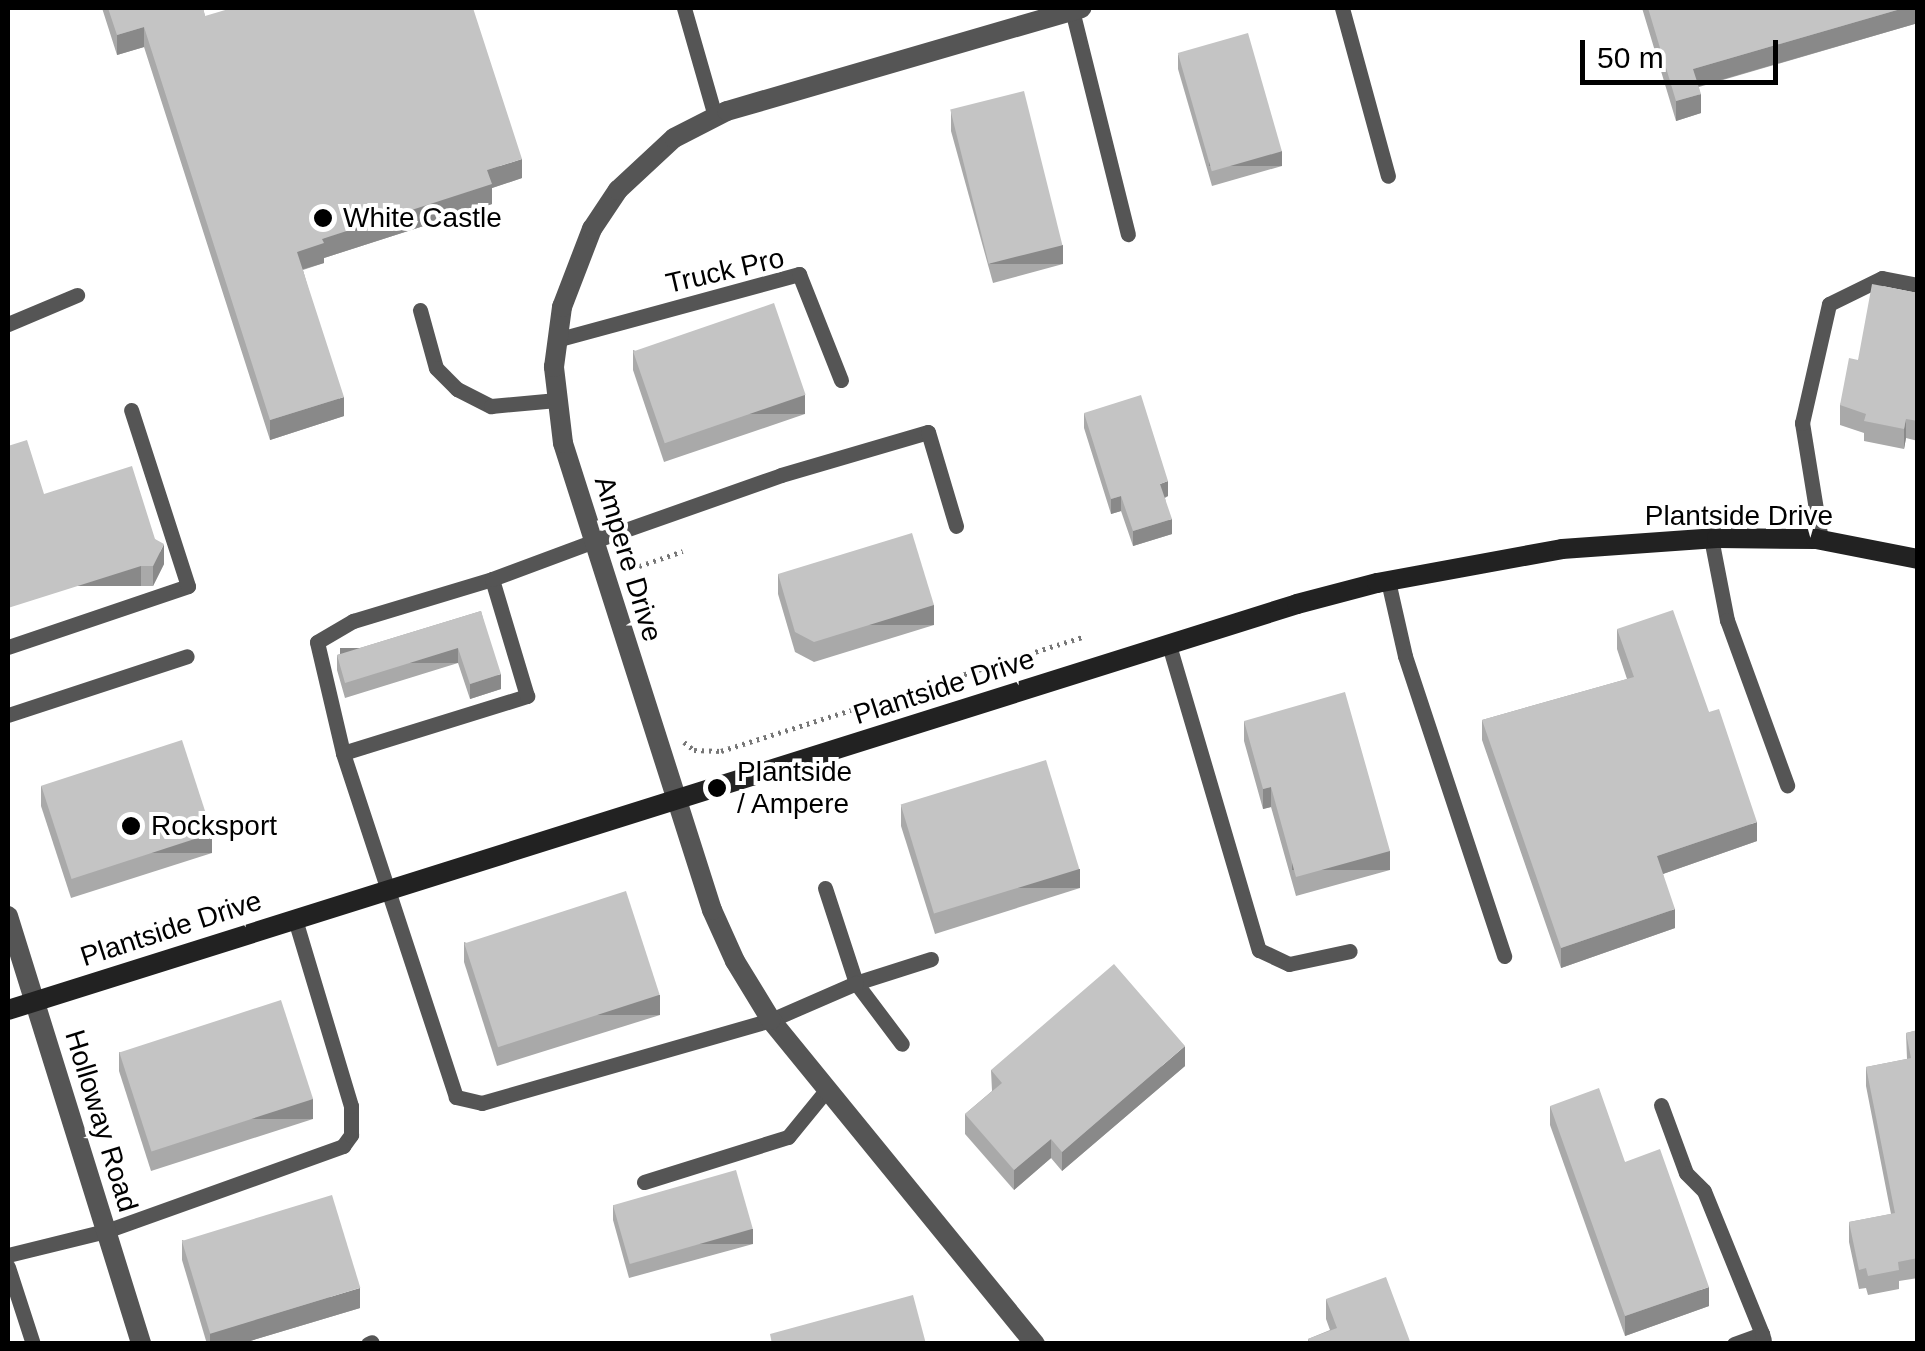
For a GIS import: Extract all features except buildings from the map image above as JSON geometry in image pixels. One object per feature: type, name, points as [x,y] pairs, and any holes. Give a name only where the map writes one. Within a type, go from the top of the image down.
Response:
[{"type":"street","name":"Ampere Drive","points":[[1035,1344],[771,1020],[735,961],[712,910],[676,802],[563,443],[557,400],[556,340],[577,260],[618,190],[674,138],[715,116],[1076,9]]},
{"type":"street","name":"Plantside Drive","points":[[8,1010],[1169,644],[1388,581],[1562,549],[1712,538],[1822,540],[1918,559]]},
{"type":"street","name":"Holloway Road","points":[[8,916],[141,1344]]},
{"type":"lane","points":[[684,8],[715,116]]},
{"type":"lane","points":[[1342,8],[1388,176]]},
{"type":"lane","points":[[1076,9],[1128,234]]},
{"type":"lane","name":"Truck Pro","points":[[556,340],[799,274],[840,380]]},
{"type":"lane","points":[[1822,540],[1802,423],[1829,304],[1882,278],[1918,285]]},
{"type":"lane","points":[[8,324],[77,294]]},
{"type":"lane","points":[[420,310],[436,368],[457,389],[490,406],[557,400]]},
{"type":"lane","points":[[8,647],[188,586],[131,410]]},
{"type":"lane","points":[[930,959],[856,983],[771,1020],[482,1103],[456,1097],[343,752],[317,642],[352,621],[492,578],[781,475],[928,432],[956,526]]},
{"type":"lane","points":[[1712,538],[1726,620],[1787,785]]},
{"type":"lane","points":[[343,752],[527,696],[492,578]]},
{"type":"lane","points":[[1388,581],[1405,656],[1504,956]]},
{"type":"lane","points":[[1169,644],[1258,950],[1289,964],[1350,952]]},
{"type":"lane","points":[[8,715],[187,656]]},
{"type":"lane","points":[[825,888],[856,983],[902,1044]]},
{"type":"lane","points":[[8,1255],[106,1231],[334,1152],[351,1135],[351,1106],[295,919]]},
{"type":"lane","points":[[644,1182],[788,1137],[828,1088]]},
{"type":"lane","points":[[1661,1105],[1686,1173],[1704,1191],[1764,1339],[1734,1344]]},
{"type":"lane","points":[[8,1267],[33,1344]]},
{"type":"path","points":[[630,589],[624,572],[683,551]]},
{"type":"path","points":[[676,726],[694,750],[720,751],[1085,636]]},
{"type":"place","name":"White Castle","points":[[323,218]]},
{"type":"place","name":"Plantside / Ampere","points":[[717,788]]},
{"type":"place","name":"Rocksport","points":[[131,826]]}]
